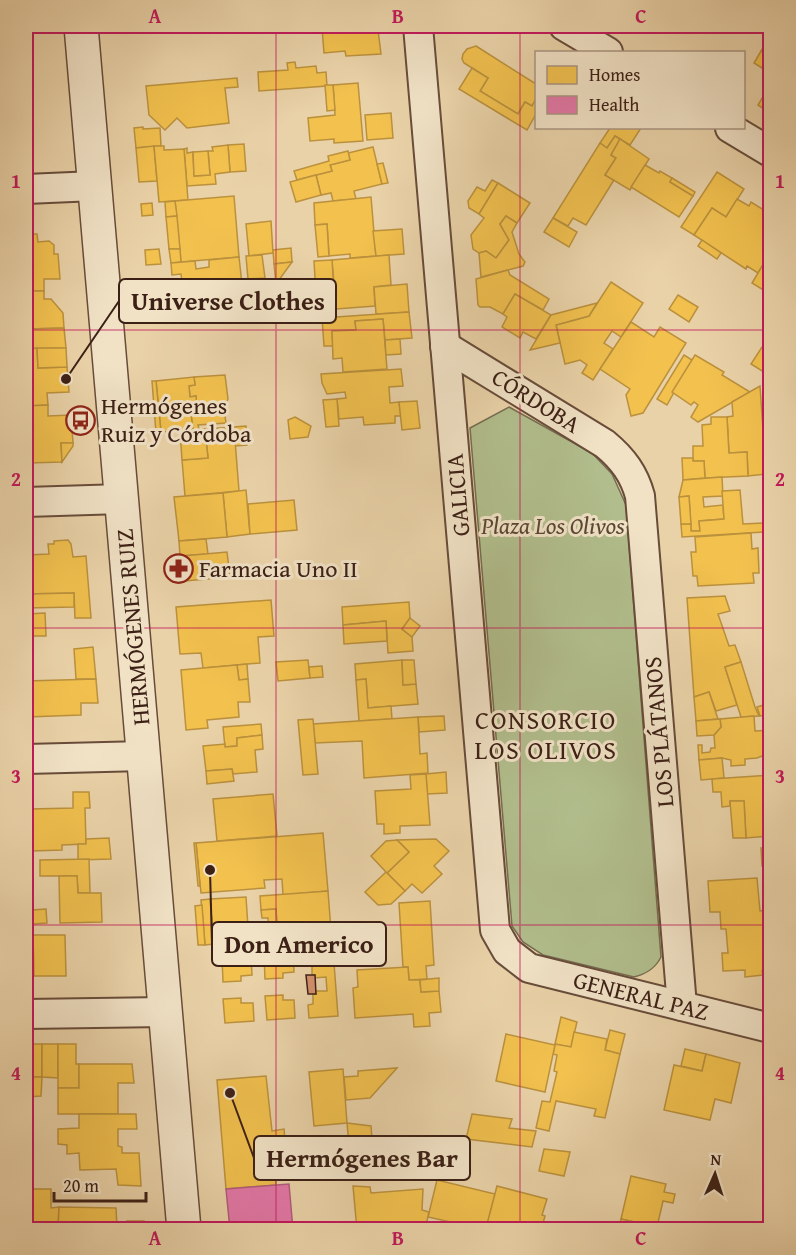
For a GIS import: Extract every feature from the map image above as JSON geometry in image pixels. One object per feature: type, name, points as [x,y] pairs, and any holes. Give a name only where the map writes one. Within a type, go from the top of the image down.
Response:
[{"type":"street","name":"HERMÓGENES RUIZ","points":[[81,26],[184,1230]]},
{"type":"street","name":"GALICIA","points":[[418,26],[493,919],[495,930],[514,958]]},
{"type":"street","points":[[564,26],[606,51]]},
{"type":"street","points":[[732,129],[771,152]]},
{"type":"street","points":[[26,189],[95,186]]},
{"type":"street","name":"CÓRDOBA","points":[[445,346],[605,444],[623,462]]},
{"type":"street","name":"LOS PLÁTANOS","points":[[623,462],[630,471],[640,496],[682,1006]]},
{"type":"street","points":[[26,502],[122,499]]},
{"type":"street","points":[[26,759],[144,756]]},
{"type":"street","name":"GENERAL PAZ","points":[[514,958],[529,968],[771,1028]]},
{"type":"street","points":[[26,1014],[165,1012]]},
{"type":"green space","name":"Plaza Los Olivos","points":[[509,407],[592,453],[612,474],[626,505],[661,957],[650,970],[634,977],[543,955],[523,942],[512,926],[470,428]]},
{"type":"building: Homes","points":[[26,26],[40,26],[41,31],[32,32],[26,39]]},
{"type":"building: Homes","points":[[125,26],[171,26],[125,30]]},
{"type":"building: Homes","points":[[343,26],[344,33],[378,30],[381,54],[346,56],[345,51],[324,53],[322,28]]},
{"type":"building: Homes","points":[[770,36],[770,57],[761,51]]},
{"type":"building: Homes","points":[[476,46],[535,83],[535,101],[532,106],[525,102],[518,114],[480,91],[488,78],[464,63],[463,54],[467,49]]},
{"type":"building: Homes","points":[[761,51],[770,57],[770,73],[754,63]]},
{"type":"building: Homes","points":[[295,62],[296,68],[316,66],[317,73],[326,72],[327,86],[259,91],[258,72],[288,70],[287,63]]},
{"type":"building: Homes","points":[[472,68],[488,78],[480,91],[518,114],[525,102],[532,106],[535,101],[535,116],[527,130],[459,89]]},
{"type":"building: Homes","points":[[26,77],[29,77],[30,102],[26,102]]},
{"type":"building: Homes","points":[[237,78],[238,87],[225,88],[229,123],[187,128],[177,118],[165,130],[149,115],[146,86]]},
{"type":"building: Homes","points":[[358,83],[363,141],[334,143],[334,139],[310,141],[308,118],[335,115],[333,85]]},
{"type":"building: Homes","points":[[325,85],[333,85],[335,110],[327,111]]},
{"type":"building: Homes","points":[[770,85],[770,113],[758,105]]},
{"type":"building: Homes","points":[[391,113],[393,138],[367,140],[365,115]]},
{"type":"building: Homes","points":[[143,127],[143,129],[160,128],[161,146],[136,148],[134,128]]},
{"type":"building: Homes","points":[[609,129],[640,129],[630,145],[615,136],[607,148],[600,143]]},
{"type":"building: Homes","points":[[615,136],[620,139],[611,155],[616,158],[605,175],[614,180],[586,225],[573,218],[568,226],[553,218],[600,143],[607,148]]},
{"type":"building: Homes","points":[[620,139],[649,159],[630,190],[605,175],[616,158],[611,155]]},
{"type":"building: Homes","points":[[244,144],[246,171],[230,172],[228,145]]},
{"type":"building: Homes","points":[[228,145],[230,172],[215,174],[216,184],[187,186],[184,149],[187,148],[187,153],[193,152],[194,176],[210,175],[208,151],[213,151],[212,147]]},
{"type":"building: Homes","points":[[154,146],[157,181],[139,182],[136,148]]},
{"type":"building: Homes","points":[[154,146],[164,146],[164,150],[184,149],[188,200],[159,202]]},
{"type":"building: Homes","points":[[373,147],[382,184],[354,191],[356,199],[333,201],[331,193],[321,195],[316,175],[332,171],[330,165],[350,160],[348,153]]},
{"type":"building: Homes","points":[[208,151],[210,175],[194,176],[193,152]]},
{"type":"building: Homes","points":[[348,151],[350,160],[330,165],[332,171],[297,180],[294,171],[329,161],[328,156]]},
{"type":"building: Homes","points":[[383,163],[388,183],[382,184],[377,164]]},
{"type":"building: Homes","points":[[645,165],[672,178],[670,182],[693,196],[679,217],[631,187]]},
{"type":"building: Homes","points":[[717,172],[744,189],[726,217],[712,208],[694,235],[681,227]]},
{"type":"building: Homes","points":[[316,175],[321,195],[296,202],[290,182]]},
{"type":"building: Homes","points":[[672,178],[695,192],[693,196],[670,182]]},
{"type":"building: Homes","points":[[492,180],[498,183],[479,214],[469,208],[468,201],[477,187],[485,191]]},
{"type":"building: Homes","points":[[498,183],[530,203],[517,223],[506,216],[500,224],[509,240],[496,258],[486,251],[479,253],[473,249],[471,235],[484,218],[479,214]]},
{"type":"building: Homes","points":[[234,196],[239,257],[181,262],[175,201]]},
{"type":"building: Homes","points":[[371,197],[376,256],[350,258],[350,254],[329,256],[327,224],[315,225],[314,203]]},
{"type":"building: Homes","points":[[737,199],[749,206],[751,202],[770,214],[767,219],[770,222],[770,253],[758,273],[747,266],[746,269],[694,235],[712,208],[726,217]]},
{"type":"building: Homes","points":[[175,201],[177,216],[166,217],[165,202]]},
{"type":"building: Homes","points":[[152,203],[153,215],[142,216],[141,204]]},
{"type":"building: Homes","points":[[177,216],[180,249],[169,249],[166,217]]},
{"type":"building: Homes","points":[[506,216],[517,223],[512,232],[519,254],[525,262],[523,266],[481,277],[479,253],[486,251],[496,258],[509,240],[500,224]]},
{"type":"building: Homes","points":[[553,218],[577,232],[569,247],[544,232]]},
{"type":"building: Homes","points":[[271,221],[273,253],[249,256],[246,224]]},
{"type":"building: Homes","points":[[327,224],[329,256],[318,257],[315,225]]},
{"type":"building: Homes","points":[[402,229],[404,254],[376,256],[373,231]]},
{"type":"building: Homes","points":[[26,234],[37,234],[38,242],[49,241],[54,245],[54,254],[58,254],[60,279],[44,279],[44,291],[26,291]]},
{"type":"building: Homes","points":[[702,240],[721,253],[717,259],[698,246]]},
{"type":"building: Homes","points":[[291,248],[292,262],[274,264],[273,250]]},
{"type":"building: Homes","points":[[159,249],[161,264],[146,265],[145,250]]},
{"type":"building: Homes","points":[[169,249],[180,249],[181,262],[171,263]]},
{"type":"building: Homes","points":[[770,253],[770,282],[765,291],[752,283]]},
{"type":"building: Homes","points":[[262,255],[265,278],[248,279],[246,256]]},
{"type":"building: Homes","points":[[389,255],[391,285],[374,287],[375,306],[336,309],[332,260]]},
{"type":"building: Homes","points":[[239,257],[242,284],[224,286],[226,308],[199,311],[197,298],[184,299],[181,274],[172,275],[171,263],[195,261],[196,269],[209,267],[209,260]]},
{"type":"building: Homes","points":[[332,260],[334,292],[316,294],[314,261]]},
{"type":"building: Homes","points":[[292,262],[276,284],[274,264]]},
{"type":"building: Homes","points":[[508,270],[510,275],[549,299],[543,310],[515,294],[503,314],[490,307],[478,305],[476,279]]},
{"type":"building: Homes","points":[[611,282],[643,303],[621,337],[612,331],[604,343],[613,349],[593,380],[582,373],[587,365],[580,360],[565,364],[556,325],[589,316]]},
{"type":"building: Homes","points":[[407,284],[409,312],[376,314],[374,287]]},
{"type":"building: Homes","points":[[26,291],[44,291],[44,299],[51,299],[63,313],[64,328],[28,329],[28,338],[26,338]]},
{"type":"building: Homes","points":[[515,294],[551,315],[536,339],[523,332],[520,338],[502,327],[507,317],[503,314]]},
{"type":"building: Homes","points":[[678,295],[698,307],[689,322],[669,309]]},
{"type":"building: Homes","points":[[597,303],[589,316],[556,325],[560,343],[530,350],[551,315]]},
{"type":"building: Homes","points":[[409,312],[412,338],[385,340],[383,319],[355,321],[356,330],[332,331],[333,346],[324,346],[322,318]]},
{"type":"building: Homes","points":[[383,319],[387,369],[343,372],[342,358],[333,359],[332,331],[356,330],[355,321]]},
{"type":"building: Homes","points":[[631,322],[654,337],[660,327],[686,343],[643,413],[631,416],[626,395],[630,389],[600,369]]},
{"type":"building: Homes","points":[[64,328],[66,348],[29,349],[28,329]]},
{"type":"building: Homes","points":[[400,339],[401,354],[386,355],[385,340]]},
{"type":"building: Homes","points":[[762,347],[770,353],[770,368],[767,374],[751,364]]},
{"type":"building: Homes","points":[[37,348],[38,368],[67,367],[69,392],[47,393],[48,405],[26,406],[26,349]]},
{"type":"building: Homes","points":[[37,348],[66,348],[67,367],[38,368]]},
{"type":"building: Homes","points":[[684,355],[692,360],[667,405],[657,399]]},
{"type":"building: Homes","points":[[695,355],[724,372],[722,375],[750,392],[698,422],[691,417],[698,405],[694,402],[691,405],[672,392]]},
{"type":"building: Homes","points":[[401,369],[403,386],[389,387],[390,403],[399,402],[401,416],[395,416],[395,423],[364,425],[363,417],[339,419],[337,399],[346,398],[345,392],[327,394],[322,383],[321,374]]},
{"type":"building: Homes","points":[[225,375],[228,399],[224,409],[226,423],[198,425],[199,429],[193,430],[191,414],[197,414],[196,396],[190,397],[189,386],[195,385],[194,377]]},
{"type":"building: Homes","points":[[194,377],[195,385],[189,386],[190,397],[196,396],[197,414],[191,414],[193,430],[161,432],[156,381]]},
{"type":"building: Homes","points":[[152,381],[156,381],[161,432],[156,433]]},
{"type":"building: Homes","points":[[760,386],[766,474],[748,476],[747,452],[729,453],[727,417],[733,416],[732,402]]},
{"type":"building: Homes","points":[[337,399],[339,426],[326,427],[323,400]]},
{"type":"building: Homes","points":[[417,401],[420,428],[402,430],[399,402]]},
{"type":"building: Homes","points":[[48,405],[48,416],[71,415],[73,443],[61,443],[62,462],[28,463],[26,406]]},
{"type":"building: Homes","points":[[295,417],[311,426],[308,437],[290,439],[288,420]]},
{"type":"building: Homes","points":[[711,417],[727,417],[729,453],[747,452],[748,476],[705,478],[704,461],[693,461],[693,446],[703,446],[702,425],[711,424]]},
{"type":"building: Homes","points":[[246,426],[247,445],[235,446],[234,427]]},
{"type":"building: Homes","points":[[234,427],[239,491],[185,496],[182,460],[208,458],[205,429]]},
{"type":"building: Homes","points":[[205,429],[208,458],[182,460],[180,431]]},
{"type":"building: Homes","points":[[61,443],[73,443],[62,462]]},
{"type":"building: Homes","points":[[682,458],[704,461],[705,478],[683,480]]},
{"type":"building: Homes","points":[[722,477],[723,496],[703,497],[704,507],[723,505],[724,519],[699,521],[700,531],[691,531],[689,496],[679,497],[683,480]]},
{"type":"building: Homes","points":[[246,490],[250,534],[227,537],[223,493]]},
{"type":"building: Homes","points":[[740,490],[743,524],[765,523],[765,532],[682,537],[681,524],[691,524],[691,531],[700,531],[699,521],[724,519],[722,491]]},
{"type":"building: Homes","points":[[223,493],[227,537],[179,541],[174,497]]},
{"type":"building: Homes","points":[[689,496],[691,524],[681,524],[679,497]]},
{"type":"building: Homes","points":[[294,500],[297,530],[250,534],[248,504]]},
{"type":"building: Homes","points":[[751,533],[752,549],[758,548],[759,573],[753,573],[754,583],[698,586],[697,576],[693,576],[691,552],[696,552],[695,537]]},
{"type":"building: Homes","points":[[206,539],[208,554],[180,556],[179,541]]},
{"type":"building: Homes","points":[[68,540],[73,557],[86,556],[91,618],[75,618],[74,593],[26,594],[26,555],[49,554],[48,544]]},
{"type":"building: Homes","points":[[227,552],[230,577],[173,582],[171,557]]},
{"type":"building: Homes","points":[[74,593],[74,607],[26,608],[26,594]]},
{"type":"building: Homes","points":[[725,596],[730,611],[718,614],[729,646],[735,645],[741,662],[725,667],[737,705],[716,711],[709,692],[694,697],[687,598]]},
{"type":"building: Homes","points":[[271,600],[274,636],[258,637],[260,663],[203,668],[201,653],[180,654],[176,607]]},
{"type":"building: Homes","points":[[409,602],[410,618],[402,629],[412,637],[413,651],[388,653],[386,621],[343,625],[342,607]]},
{"type":"building: Homes","points":[[45,613],[46,636],[26,636],[26,614]]},
{"type":"building: Homes","points":[[410,618],[420,626],[412,637],[402,629]]},
{"type":"building: Homes","points":[[386,621],[387,641],[344,644],[343,625]]},
{"type":"building: Homes","points":[[93,647],[96,679],[76,679],[74,649]]},
{"type":"building: Homes","points":[[308,660],[310,678],[278,681],[276,662]]},
{"type":"building: Homes","points":[[402,660],[403,685],[416,684],[418,704],[368,708],[366,679],[356,680],[355,664]]},
{"type":"building: Homes","points":[[402,660],[414,660],[416,684],[403,685]]},
{"type":"building: Homes","points":[[741,662],[759,716],[741,717],[725,667]]},
{"type":"building: Homes","points":[[247,664],[248,679],[239,680],[237,665]]},
{"type":"building: Homes","points":[[237,665],[239,680],[248,679],[250,702],[238,702],[239,717],[207,720],[208,728],[186,730],[181,670]]},
{"type":"building: Homes","points":[[322,666],[323,677],[310,678],[309,667]]},
{"type":"building: Homes","points":[[96,679],[98,703],[81,703],[81,715],[27,717],[26,681]]},
{"type":"building: Homes","points":[[366,679],[368,708],[391,706],[392,719],[359,721],[356,680]]},
{"type":"building: Homes","points":[[709,692],[718,719],[696,721],[694,697]]},
{"type":"building: Homes","points":[[770,703],[770,715],[760,716],[757,707]]},
{"type":"building: Homes","points":[[444,716],[445,730],[419,732],[418,717]]},
{"type":"building: Homes","points":[[754,716],[755,731],[770,730],[770,753],[757,758],[745,759],[745,765],[731,766],[731,760],[722,758],[699,760],[698,745],[702,745],[702,753],[710,752],[711,748],[715,748],[714,735],[721,727],[720,719]]},
{"type":"building: Homes","points":[[418,717],[420,754],[427,753],[428,773],[364,778],[362,741],[315,743],[313,724]]},
{"type":"building: Homes","points":[[313,719],[318,774],[303,775],[298,720]]},
{"type":"building: Homes","points":[[720,719],[721,727],[714,735],[697,736],[696,721]]},
{"type":"building: Homes","points":[[261,724],[262,735],[237,738],[237,746],[225,747],[223,727]]},
{"type":"building: Homes","points":[[262,735],[263,749],[255,750],[257,772],[233,774],[232,769],[206,771],[203,746],[225,744],[225,747],[237,746],[237,738]]},
{"type":"building: Homes","points":[[722,758],[724,778],[701,780],[699,760]]},
{"type":"building: Homes","points":[[232,769],[234,781],[207,784],[206,771]]},
{"type":"building: Homes","points":[[446,772],[447,793],[427,794],[426,774]]},
{"type":"building: Homes","points":[[426,774],[430,825],[400,826],[400,833],[384,834],[384,824],[377,824],[375,791],[411,789],[410,775]]},
{"type":"building: Homes","points":[[770,775],[770,836],[746,838],[744,801],[730,801],[730,806],[722,807],[721,792],[713,792],[712,779]]},
{"type":"building: Homes","points":[[73,792],[89,792],[90,808],[85,808],[86,844],[62,845],[62,850],[31,851],[30,809],[73,808]]},
{"type":"building: Homes","points":[[26,793],[29,793],[31,850],[26,850]]},
{"type":"building: Homes","points":[[273,794],[277,836],[217,841],[213,799]]},
{"type":"building: Homes","points":[[730,801],[744,801],[746,838],[733,838]]},
{"type":"building: Homes","points":[[323,833],[328,891],[283,895],[282,879],[264,880],[265,888],[201,893],[196,843]]},
{"type":"building: Homes","points":[[109,838],[111,859],[78,860],[78,844],[86,844],[86,839]]},
{"type":"building: Homes","points":[[436,839],[449,851],[434,866],[442,874],[422,893],[412,884],[405,891],[387,873],[409,852],[397,840]]},
{"type":"building: Homes","points":[[397,840],[409,852],[387,873],[405,891],[391,904],[378,905],[365,892],[386,872],[371,856],[386,841]]},
{"type":"building: Homes","points":[[194,843],[196,843],[200,886],[198,886]]},
{"type":"building: Homes","points":[[761,848],[769,848],[770,865],[762,866]]},
{"type":"building: Homes","points":[[89,859],[90,893],[78,893],[77,876],[40,876],[40,860]]},
{"type":"building: Homes","points":[[59,876],[77,876],[78,893],[101,893],[102,922],[60,923]]},
{"type":"building: Homes","points":[[757,878],[760,911],[770,910],[770,970],[762,971],[763,975],[745,977],[745,970],[723,971],[722,953],[728,953],[726,929],[721,929],[720,912],[710,912],[708,881]]},
{"type":"building: Homes","points":[[328,891],[332,944],[297,946],[296,941],[278,942],[276,909],[261,910],[260,896]]},
{"type":"building: Homes","points":[[246,897],[249,942],[214,944],[210,899]]},
{"type":"building: Homes","points":[[210,899],[214,944],[205,945],[201,900]]},
{"type":"building: Homes","points":[[430,901],[434,965],[426,966],[427,979],[409,980],[408,967],[403,967],[399,903]]},
{"type":"building: Homes","points":[[202,905],[205,945],[198,945],[195,906]]},
{"type":"building: Homes","points":[[46,909],[47,923],[32,924],[32,910]]},
{"type":"building: Homes","points":[[276,909],[278,942],[296,941],[297,952],[270,954],[268,918],[262,918],[261,910]]},
{"type":"building: Homes","points":[[26,919],[32,919],[34,976],[26,976]]},
{"type":"building: Homes","points":[[33,935],[65,935],[66,976],[34,976]]},
{"type":"building: Homes","points":[[333,950],[338,1016],[309,1018],[308,1005],[313,1004],[315,991],[327,991],[326,977],[314,978],[312,965],[306,965],[305,952]]},
{"type":"building: Homes","points":[[293,953],[294,972],[283,973],[283,978],[265,979],[264,955]]},
{"type":"building: Homes","points":[[251,955],[252,975],[241,976],[241,981],[223,982],[222,958]]},
{"type":"building: Homes","points":[[408,967],[409,980],[420,980],[421,992],[439,991],[441,1012],[429,1013],[430,1026],[414,1027],[413,1014],[355,1018],[353,988],[358,987],[357,970]]},
{"type":"building: Homes","points":[[439,978],[439,991],[421,992],[420,980]]},
{"type":"building: Homes","points":[[283,995],[283,1000],[294,1000],[295,1018],[267,1020],[265,996]]},
{"type":"building: Homes","points":[[241,998],[241,1003],[253,1003],[254,1021],[225,1023],[223,999]]},
{"type":"building: Homes","points":[[561,1017],[577,1022],[571,1047],[555,1044]]},
{"type":"building: Homes","points":[[610,1030],[625,1034],[620,1054],[605,1050]]},
{"type":"building: Homes","points":[[574,1032],[607,1039],[605,1050],[620,1054],[605,1118],[594,1116],[596,1109],[556,1101],[549,1131],[536,1128],[542,1101],[550,1102],[557,1072],[554,1071],[557,1055],[553,1054],[555,1044],[571,1047]]},
{"type":"building: Homes","points":[[506,1034],[555,1045],[545,1092],[496,1081]]},
{"type":"building: Homes","points":[[26,1044],[42,1044],[42,1077],[26,1077]]},
{"type":"building: Homes","points":[[42,1044],[58,1044],[58,1078],[42,1077]]},
{"type":"building: Homes","points":[[58,1044],[76,1044],[79,1088],[58,1088]]},
{"type":"building: Homes","points":[[685,1049],[706,1054],[702,1071],[681,1066]]},
{"type":"building: Homes","points":[[706,1054],[740,1063],[731,1103],[715,1099],[710,1120],[664,1110],[674,1065],[702,1071]]},
{"type":"building: Homes","points":[[79,1064],[132,1064],[134,1083],[118,1083],[118,1114],[58,1114],[58,1088],[79,1088]]},
{"type":"building: Homes","points":[[397,1068],[370,1098],[346,1100],[344,1077],[358,1076],[358,1071]]},
{"type":"building: Homes","points":[[343,1069],[347,1123],[314,1126],[309,1072]]},
{"type":"building: Homes","points":[[266,1076],[272,1131],[284,1129],[286,1151],[273,1152],[276,1185],[226,1189],[217,1080]]},
{"type":"building: Homes","points":[[26,1077],[42,1077],[41,1096],[26,1097]]},
{"type":"building: Homes","points":[[79,1114],[136,1114],[137,1129],[118,1129],[118,1146],[122,1147],[122,1153],[139,1153],[141,1186],[118,1185],[116,1169],[80,1170],[79,1153],[67,1154],[67,1145],[58,1144],[58,1129],[79,1128]]},
{"type":"building: Homes","points":[[472,1114],[512,1119],[509,1128],[536,1131],[532,1147],[466,1139]]},
{"type":"building: Homes","points":[[347,1123],[371,1126],[374,1165],[351,1167]]},
{"type":"building: Homes","points":[[544,1149],[570,1152],[564,1176],[539,1171]]},
{"type":"building: Homes","points":[[631,1176],[666,1184],[664,1192],[675,1194],[673,1203],[663,1201],[657,1227],[621,1219]]},
{"type":"building: Homes","points":[[437,1180],[495,1194],[486,1230],[428,1217]]},
{"type":"building: Homes","points":[[353,1186],[370,1187],[371,1193],[423,1189],[422,1210],[429,1212],[425,1230],[357,1230]]},
{"type":"building: Homes","points":[[497,1186],[547,1199],[542,1215],[545,1216],[542,1227],[539,1230],[486,1228]]},
{"type":"building: Homes","points":[[26,1189],[51,1189],[51,1208],[59,1207],[58,1230],[26,1230]]},
{"type":"building: Homes","points":[[59,1207],[116,1208],[117,1227],[127,1226],[127,1221],[144,1221],[145,1230],[58,1230]]},
{"type":"building: Homes","points":[[621,1219],[657,1227],[657,1230],[619,1230]]},
{"type":"building: Homes","points":[[427,1223],[456,1230],[425,1230]]},
{"type":"building: Health","points":[[289,1184],[293,1230],[230,1230],[226,1189]]},
{"type":"building: Other","points":[[306,975],[315,975],[316,994],[308,994]]},
{"type":"place","name":"Universe Clothes","points":[[66,379]]},
{"type":"place","name":"Hermógenes Ruiz y Córdoba","points":[[80,420]]},
{"type":"place","name":"Farmacia Uno II","points":[[178,569]]},
{"type":"place","name":"Don Americo","points":[[210,870]]},
{"type":"place","name":"Hermógenes Bar","points":[[230,1093]]},
{"type":"district","name":"CONSORCIO LOS OLIVOS","points":[[546,735]]}]
